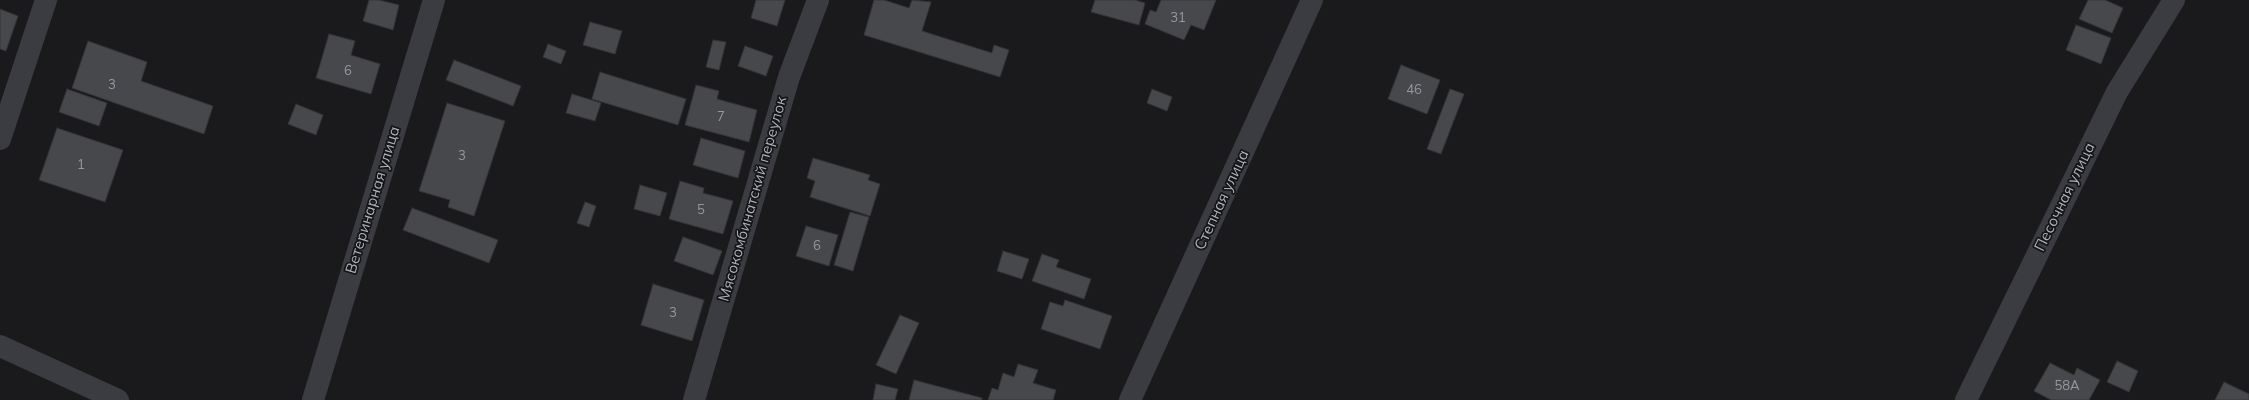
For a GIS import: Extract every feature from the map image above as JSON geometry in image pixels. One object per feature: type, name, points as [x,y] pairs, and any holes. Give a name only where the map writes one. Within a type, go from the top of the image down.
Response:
[{"type":"street","points":[[0,139],[46,0]]},
{"type":"street","name":"Ветеринарная улица","points":[[313,400],[434,0]]},
{"type":"street","name":"Мясокомбинатский переулок","points":[[694,400],[789,78],[818,0]]},
{"type":"street","name":"Степная улица","points":[[1130,400],[1312,0]]},
{"type":"street","name":"Песочная улица","points":[[1966,400],[2117,92],[2174,0]]},
{"type":"street","points":[[0,346],[118,400]]},
{"type":"building","points":[[369,0],[379,0],[399,5],[393,30],[363,21]]},
{"type":"building","points":[[756,0],[785,0],[777,26],[751,18]]},
{"type":"building","points":[[874,0],[884,0],[909,8],[912,0],[931,2],[922,31],[992,53],[994,45],[1009,50],[1000,77],[864,35]]},
{"type":"building","points":[[1095,0],[1135,0],[1145,3],[1139,25],[1091,12]]},
{"type":"building","points":[[1161,0],[1216,0],[1204,30],[1191,25],[1184,40],[1145,24],[1150,10],[1156,12]]},
{"type":"building","points":[[2088,0],[2105,0],[2123,8],[2112,33],[2079,19]]},
{"type":"building","points":[[0,9],[18,16],[6,51],[0,49]]},
{"type":"building","points":[[590,22],[622,31],[615,54],[583,45]]},
{"type":"building","points":[[2076,25],[2111,38],[2101,64],[2066,50]]},
{"type":"building","points":[[329,34],[355,41],[351,55],[380,64],[371,94],[316,78]]},
{"type":"building","points":[[713,40],[726,42],[719,70],[706,67]]},
{"type":"building","points":[[88,41],[147,62],[141,81],[213,106],[204,134],[72,88]]},
{"type":"building","points":[[548,44],[566,51],[561,64],[543,57]]},
{"type":"building","points":[[745,46],[773,56],[766,76],[738,66]]},
{"type":"building","points":[[454,60],[521,86],[513,106],[446,80]]},
{"type":"building","points":[[1401,65],[1440,80],[1427,114],[1388,99]]},
{"type":"building","points":[[600,72],[686,99],[678,125],[592,99]]},
{"type":"building","points":[[696,85],[719,91],[717,99],[757,110],[749,142],[685,125]]},
{"type":"building","points":[[67,89],[107,103],[99,126],[59,112]]},
{"type":"building","points":[[1152,89],[1172,97],[1167,111],[1147,103]]},
{"type":"building","points":[[1450,89],[1464,94],[1441,154],[1427,149]]},
{"type":"building","points":[[572,94],[601,103],[595,121],[566,113]]},
{"type":"building","points":[[447,103],[505,121],[474,216],[448,207],[450,200],[419,191]]},
{"type":"building","points":[[296,104],[323,115],[316,135],[288,124]]},
{"type":"building","points":[[57,128],[123,150],[105,202],[39,180]]},
{"type":"building","points":[[701,138],[745,151],[738,178],[693,165]]},
{"type":"building","points":[[813,158],[870,175],[868,180],[880,184],[870,216],[810,197],[815,181],[807,178]]},
{"type":"building","points":[[680,181],[704,188],[703,193],[733,201],[723,234],[669,219]]},
{"type":"building","points":[[640,185],[667,193],[660,216],[634,209]]},
{"type":"building","points":[[585,202],[596,206],[589,227],[577,223]]},
{"type":"building","points":[[412,208],[498,240],[489,263],[403,230]]},
{"type":"building","points":[[850,212],[869,217],[853,271],[834,265]]},
{"type":"building","points":[[806,226],[838,235],[829,266],[796,256]]},
{"type":"building","points":[[683,237],[722,251],[713,275],[674,261]]},
{"type":"building","points":[[1003,251],[1029,259],[1022,279],[997,271]]},
{"type":"building","points":[[1042,254],[1059,260],[1056,267],[1091,279],[1084,299],[1032,281]]},
{"type":"building","points":[[653,284],[704,300],[692,341],[641,325]]},
{"type":"building","points":[[1065,300],[1112,316],[1100,349],[1041,329],[1050,302],[1063,306]]},
{"type":"building","points":[[900,315],[919,323],[896,374],[876,365]]},
{"type":"building","points":[[2117,361],[2138,371],[2129,392],[2107,382]]},
{"type":"building","points":[[2050,363],[2074,375],[2077,368],[2100,380],[2089,400],[2051,400],[2034,391]]},
{"type":"building","points":[[1018,364],[1038,370],[1033,383],[1056,390],[1053,400],[988,400],[992,388],[998,390],[1003,373],[1014,377]]},
{"type":"building","points":[[914,380],[982,398],[982,400],[909,400]]},
{"type":"building","points":[[2224,382],[2249,394],[2249,400],[2215,400]]},
{"type":"building","points":[[876,384],[898,389],[895,400],[873,400]]}]
